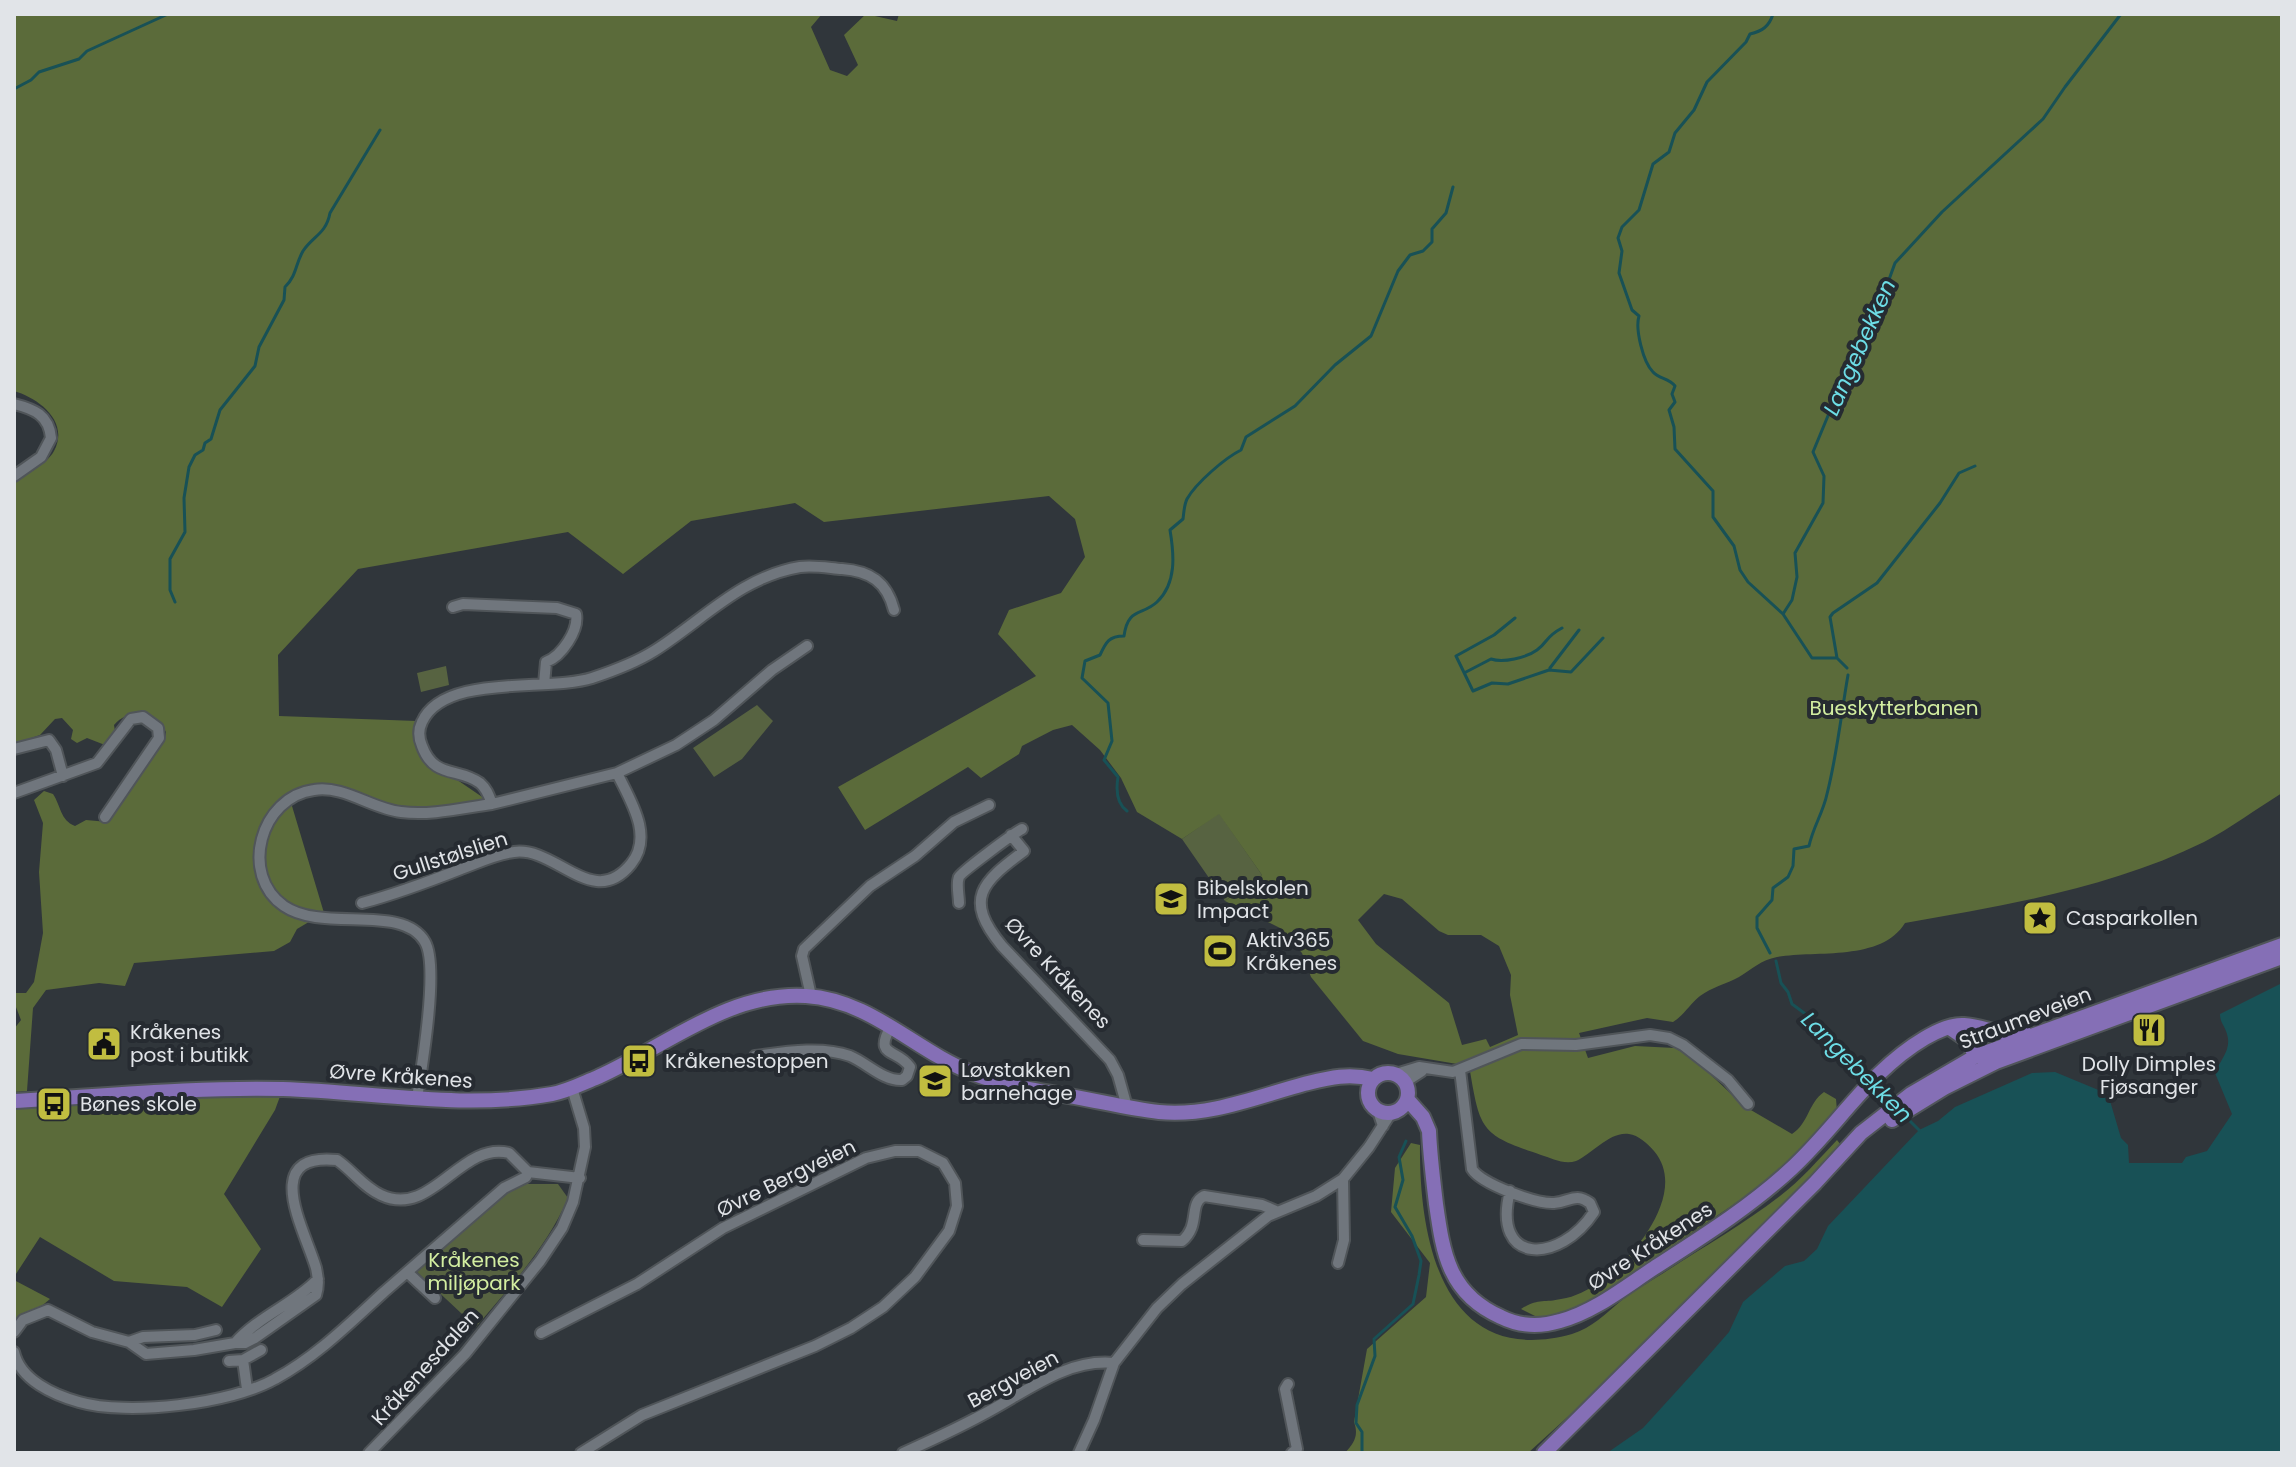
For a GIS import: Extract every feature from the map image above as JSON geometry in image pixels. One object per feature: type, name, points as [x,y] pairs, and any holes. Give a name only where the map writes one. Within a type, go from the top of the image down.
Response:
[{"type":"main road","name":"Straumeveien","points":[[1544,1453],[1815,1183],[1861,1133],[1911,1094],[1976,1056],[2282,945]]},
{"type":"main road","name":"Straumeveien","points":[[1815,1183],[1889,1121],[1932,1094],[1996,1062],[2282,957]]},
{"type":"main road","name":"Øvre Kråkenes","points":[[14,1101],[279,1089],[363,1092],[461,1102],[518,1099],[572,1088],[617,1068],[713,1016],[754,1000],[790,995],[848,1004],[974,1074],[1015,1086],[1127,1107],[1172,1113],[1203,1111],[1317,1081],[1370,1085]]},
{"type":"main road","points":[[1950,1028],[1965,1025],[1999,1034],[2048,1028]]},
{"type":"main road","name":"Øvre Kråkenes","points":[[1407,1099],[1427,1125],[1443,1249],[1458,1285],[1482,1307],[1507,1320],[1533,1325],[1559,1322],[1600,1302],[1743,1209],[1794,1167],[1887,1065],[1928,1036],[1950,1028]]},
{"type":"main road","points":[[1950,1028],[1966,1039],[1976,1056],[1996,1062]]},
{"type":"main road","points":[[1387,1115],[1407,1099],[1401,1078],[1384,1073],[1370,1085],[1370,1103],[1387,1115],[1415,1123],[1429,1144]]},
{"type":"street","points":[[14,404],[34,410],[44,417],[51,438],[41,457],[14,476]]},
{"type":"street","points":[[492,804],[481,784],[435,766],[426,756],[419,739],[422,722],[429,712],[460,693],[474,689],[589,679],[623,667],[653,652],[727,596],[759,579],[801,566],[860,570],[876,580],[891,597],[894,610]]},
{"type":"street","points":[[453,607],[463,604],[557,608],[576,614],[575,629],[567,642],[546,662],[544,684]]},
{"type":"street","name":"Gullstølslien","points":[[417,1098],[431,982],[432,960],[426,942],[416,931],[402,923],[324,920],[300,916],[281,905],[271,894],[262,875],[259,856],[261,836],[269,820],[283,804],[298,794],[314,790],[340,793],[403,813],[492,804],[617,773],[676,745],[714,720],[772,670],[807,646]]},
{"type":"street","points":[[14,793],[97,763],[135,716],[143,717],[158,728],[159,738],[105,817]]},
{"type":"street","points":[[14,749],[49,740],[56,750],[63,776]]},
{"type":"street","name":"Gullstølslien","points":[[362,903],[514,852],[543,856],[586,880],[613,878],[633,863],[642,832],[617,773]]},
{"type":"street","points":[[811,996],[802,956],[804,949],[870,886],[915,856],[954,822],[989,805]]},
{"type":"street","points":[[959,903],[958,878],[964,870],[982,861],[1022,829]]},
{"type":"street","name":"Øvre Kråkenes","points":[[1011,835],[1024,851],[999,868],[984,887],[981,900],[983,917],[1002,946],[1110,1060],[1118,1075],[1127,1107]]},
{"type":"street","points":[[755,1056],[808,1051],[838,1053],[870,1066],[890,1079],[902,1080],[910,1067],[908,1062],[884,1046],[884,1038],[891,1026]]},
{"type":"street","points":[[1401,1078],[1410,1068],[1446,1073],[1460,1070],[1516,1045],[1576,1045],[1638,1034],[1659,1035],[1677,1041],[1703,1059],[1737,1088],[1748,1104]]},
{"type":"street","points":[[1460,1070],[1472,1169],[1483,1181],[1548,1202],[1580,1197],[1590,1203],[1594,1212],[1558,1245],[1544,1251],[1534,1251],[1519,1244],[1511,1232],[1507,1209],[1510,1191]]},
{"type":"street","name":"Kråkenesdalen","points":[[369,1453],[465,1354],[540,1261],[562,1228],[580,1178],[585,1147],[584,1128],[572,1088]]},
{"type":"street","points":[[1079,1453],[1114,1363],[1169,1296],[1276,1211],[1316,1196],[1343,1179],[1369,1147],[1387,1115]]},
{"type":"street","name":"Øvre Bergveien","points":[[541,1333],[637,1284],[714,1233],[866,1158],[895,1151],[919,1151],[943,1163],[955,1183],[957,1206],[949,1231],[915,1277],[883,1307],[815,1346],[642,1415],[581,1453]]},
{"type":"street","points":[[14,1332],[23,1320],[48,1310],[92,1332],[129,1342],[146,1354],[245,1343],[255,1338],[316,1295],[318,1279],[309,1241],[294,1202],[293,1178],[299,1167],[312,1162],[337,1160],[376,1193],[398,1200],[414,1198],[429,1190],[485,1152],[509,1153],[528,1172],[580,1178]]},
{"type":"street","points":[[14,1352],[24,1370],[37,1383],[60,1397],[85,1404],[143,1407],[182,1405],[220,1398],[273,1381],[318,1351],[504,1188],[526,1177],[528,1172]]},
{"type":"street","points":[[1338,1263],[1344,1240],[1343,1179]]},
{"type":"street","points":[[1143,1240],[1182,1241],[1191,1234],[1195,1223],[1195,1204],[1198,1198],[1204,1196],[1262,1205],[1276,1211]]},
{"type":"street","points":[[407,1272],[435,1298]]},
{"type":"street","points":[[129,1342],[143,1337],[195,1335],[216,1330]]},
{"type":"street","points":[[229,1361],[243,1360],[261,1350]]},
{"type":"street","points":[[243,1360],[247,1389]]},
{"type":"street","name":"Bergveien","points":[[903,1453],[980,1417],[1057,1374],[1088,1363],[1114,1363]]},
{"type":"street","points":[[1288,1384],[1285,1389],[1297,1449],[1292,1453]]},
{"type":"green space","name":"Bueskytterbanen","points":[[14,14],[822,14],[811,27],[830,70],[847,76],[858,65],[844,35],[866,14],[897,21],[899,14],[2282,14],[2282,793],[2204,842],[2132,872],[2058,893],[1905,923],[1880,944],[1864,949],[1771,958],[1705,993],[1673,1022],[1647,1018],[1579,1033],[1588,1058],[1635,1046],[1675,1048],[1695,1060],[1744,1106],[1792,1134],[1824,1092],[1836,1099],[1837,1111],[1795,1157],[1764,1184],[1580,1306],[1555,1316],[1537,1317],[1521,1309],[1537,1302],[1571,1297],[1591,1288],[1614,1271],[1641,1241],[1653,1223],[1665,1185],[1663,1167],[1654,1151],[1629,1134],[1615,1136],[1571,1162],[1558,1161],[1521,1148],[1506,1142],[1487,1128],[1477,1107],[1470,1071],[1463,1065],[1398,1054],[1363,1041],[1311,977],[1302,953],[1280,928],[1225,901],[1262,875],[1219,814],[1182,839],[1137,812],[1121,778],[1100,750],[1072,725],[1053,730],[1022,746],[1019,754],[981,778],[968,767],[865,830],[838,787],[1036,676],[998,634],[1009,610],[1061,593],[1085,557],[1075,519],[1049,496],[824,522],[795,503],[691,521],[623,574],[568,532],[358,569],[278,655],[279,716],[417,721],[431,762],[491,803],[397,812],[332,784],[289,796],[324,913],[297,929],[290,942],[274,951],[134,963],[125,986],[99,983],[46,990],[33,1008],[27,1091],[14,1092],[14,1029],[21,1020],[14,993],[26,993],[34,982],[43,933],[39,872],[43,823],[34,800],[44,791],[53,794],[64,816],[75,826],[86,820],[108,822],[165,739],[166,732],[149,716],[135,714],[120,719],[114,725],[115,731],[105,745],[87,738],[77,743],[71,739],[73,730],[62,718],[55,719],[40,735],[14,744],[14,483],[51,456],[58,440],[58,430],[49,412],[33,399],[14,391]],"holes":[[[1384,894],[1402,899],[1439,931],[1448,935],[1481,935],[1499,946],[1511,975],[1510,995],[1518,1035],[1490,1047],[1486,1039],[1462,1045],[1449,1003],[1376,944],[1358,920]]]},
{"type":"green space","points":[[446,666],[449,685],[421,692],[417,673]]},
{"type":"green space","points":[[757,705],[773,721],[742,759],[714,777],[693,748]]},
{"type":"green space","points":[[1219,813],[1262,875],[1225,901],[1182,839]]},
{"type":"green space","points":[[282,1091],[275,1110],[224,1194],[261,1249],[222,1307],[187,1287],[114,1281],[40,1237],[14,1277],[14,1095]]},
{"type":"green space","points":[[1837,1140],[1840,1144],[1808,1179],[1583,1403],[1528,1453],[1345,1453],[1356,1435],[1354,1422],[1367,1349],[1426,1297],[1430,1263],[1391,1212],[1395,1168],[1411,1143],[1420,1145],[1425,1220],[1434,1257],[1448,1289],[1467,1315],[1494,1333],[1529,1340],[1572,1334],[1592,1324],[1633,1292],[1780,1196]]},
{"type":"green space","name":"Kråkenes miljøpark","points":[[525,1184],[558,1184],[568,1198],[539,1250],[476,1327],[416,1271],[506,1191]]},
{"type":"green space","points":[[14,1280],[50,1299],[14,1329]]},
{"type":"water","points":[[2282,983],[2282,1453],[1607,1453],[1643,1428],[1694,1372],[1729,1332],[1743,1302],[1785,1266],[1804,1261],[1817,1249],[1828,1226],[1919,1130],[1938,1121],[1955,1107],[2032,1073],[2055,1072],[2108,1094],[2121,1138],[2128,1145],[2129,1163],[2182,1163],[2186,1157],[2207,1151],[2232,1114],[2215,1073],[2228,1045],[2220,1014]]},
{"type":"waterway","points":[[14,89],[39,72],[79,59],[87,51],[168,14]]},
{"type":"waterway","points":[[1773,14],[1767,25],[1750,34],[1707,82],[1694,110],[1675,133],[1669,152],[1653,164],[1639,210],[1622,227],[1618,238],[1622,251],[1619,273],[1632,310],[1639,316],[1639,337],[1646,361],[1655,374],[1675,386],[1672,394],[1675,402],[1669,410],[1675,449],[1713,491],[1713,517],[1734,546],[1740,570],[1748,582],[1783,614],[1812,658],[1837,658],[1847,668]]},
{"type":"waterway","name":"Langebekken","points":[[1783,614],[1792,600],[1797,577],[1795,553],[1823,503],[1824,476],[1813,452],[1837,394],[1870,332],[1895,263],[1942,212],[2043,119],[2121,14]]},
{"type":"waterway","points":[[175,602],[170,590],[170,559],[185,532],[184,498],[189,467],[195,455],[211,439],[220,410],[255,366],[259,347],[284,300],[285,287],[303,251],[326,226],[330,213],[380,130]]},
{"type":"waterway","points":[[1127,811],[1118,796],[1118,777],[1104,760],[1112,741],[1108,703],[1082,678],[1085,661],[1100,655],[1111,639],[1124,636],[1132,616],[1157,602],[1163,594],[1172,568],[1170,530],[1183,519],[1186,501],[1197,486],[1241,450],[1246,437],[1295,406],[1335,365],[1371,336],[1398,271],[1410,255],[1423,251],[1432,242],[1432,229],[1446,213],[1453,187]]},
{"type":"waterway","points":[[1837,658],[1830,617],[1877,583],[1940,503],[1959,473],[1975,466]]},
{"type":"waterway","points":[[1515,618],[1494,635],[1456,656],[1473,691],[1492,683],[1508,684],[1549,670],[1571,672],[1603,638]]},
{"type":"waterway","points":[[1466,672],[1491,659],[1508,660],[1532,653],[1562,628]]},
{"type":"waterway","points":[[1550,668],[1579,630]]},
{"type":"waterway","name":"Langebekken","points":[[1770,953],[1757,928],[1757,917],[1772,900],[1773,888],[1788,877],[1793,866],[1794,849],[1809,846],[1825,801],[1848,675]]},
{"type":"waterway","name":"Langebekken","points":[[1776,961],[1781,983],[1792,1004],[1819,1024],[1821,1032],[1868,1080]]},
{"type":"waterway","name":"Langebekken","points":[[1873,1085],[1891,1102]]},
{"type":"waterway","name":"Langebekken","points":[[1905,1116],[1919,1130]]},
{"type":"waterway","points":[[1362,1453],[1362,1432],[1356,1423],[1357,1405],[1375,1356],[1374,1339],[1413,1304],[1421,1261],[1412,1236],[1395,1207],[1403,1180],[1399,1157],[1406,1141]]},
{"type":"place","name":"Bibelskolen Impact","points":[[1171,899]]},
{"type":"place","name":"Casparkollen","points":[[2040,918]]},
{"type":"place","name":"Aktiv365 Kråkenes","points":[[1220,951]]},
{"type":"place","name":"Dolly Dimples Fjøsanger","points":[[2149,1030]]},
{"type":"place","name":"Kråkenes post i butikk","points":[[104,1044]]},
{"type":"place","name":"Kråkenestoppen","points":[[639,1061]]},
{"type":"place","name":"Løvstakken barnehage","points":[[935,1081]]},
{"type":"place","name":"Bønes skole","points":[[54,1104]]}]
